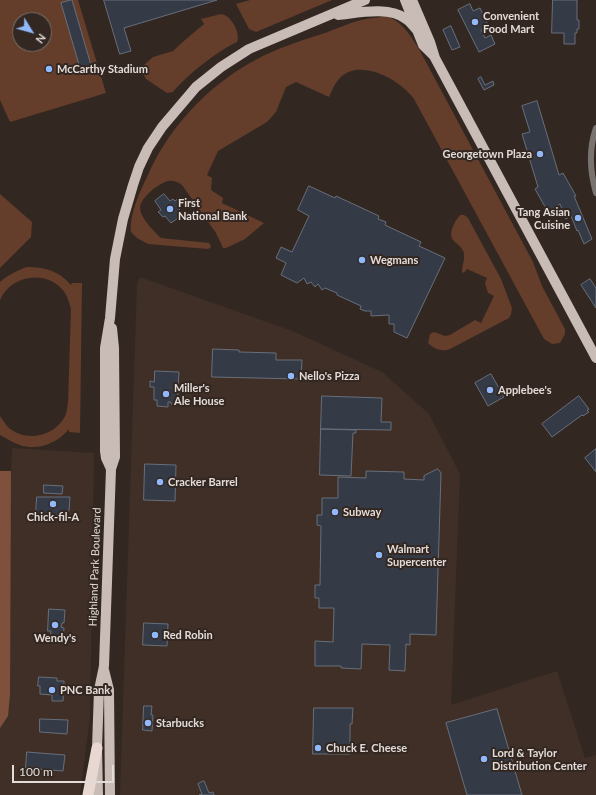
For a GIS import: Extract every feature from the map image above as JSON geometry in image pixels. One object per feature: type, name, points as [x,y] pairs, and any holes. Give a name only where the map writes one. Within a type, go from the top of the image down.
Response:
[{"type":"highway","points":[[88,795],[97,748]]},
{"type":"main road","points":[[404,0],[423,45],[435,58]]},
{"type":"main road","points":[[412,0],[430,42],[435,58],[596,358]]},
{"type":"main road","name":"Highland Park Boulevard","points":[[98,795],[97,748],[99,690],[104,666],[111,469],[105,452],[105,348],[110,318],[115,259],[123,219],[139,167],[148,148],[162,127],[196,87],[221,67],[249,48],[361,1]]},
{"type":"main road","points":[[326,16],[367,12],[391,12],[406,18],[417,30]]},
{"type":"main road","name":"Highland Park Boulevard","points":[[104,666],[109,690],[110,795]]},
{"type":"street","points":[[596,128],[592,143],[591,159],[596,193]]},
{"type":"shaded area","name":"McCarthy Stadium","points":[[0,0],[78,0],[106,93],[10,122],[0,100]]},
{"type":"shaded area","points":[[250,0],[332,0],[256,32],[249,29],[236,4]]},
{"type":"shaded area","points":[[221,14],[225,15],[232,21],[238,34],[237,42],[202,64],[173,92],[167,93],[146,79],[143,73],[144,65],[153,57],[173,51],[204,24],[201,19]]},
{"type":"shaded area","points":[[386,16],[397,21],[401,25],[419,49],[533,262],[542,286],[565,329],[565,334],[560,343],[552,344],[544,339],[414,99],[400,85],[391,79],[370,71],[351,71],[342,76],[336,83],[329,97],[296,82],[286,87],[276,112],[267,122],[218,151],[207,175],[212,178],[211,190],[223,198],[222,203],[264,223],[245,239],[223,248],[216,233],[182,185],[172,181],[164,182],[146,196],[140,208],[143,216],[161,238],[209,243],[211,247],[208,249],[148,244],[137,238],[131,232],[132,219],[141,189],[157,158],[168,139],[181,122],[211,91],[246,65],[272,52],[355,22]]},
{"type":"shaded area","points":[[0,194],[32,222],[31,237],[0,268]]},
{"type":"shaded area","points":[[460,215],[464,215],[468,218],[501,279],[512,308],[509,318],[450,349],[441,350],[428,343],[430,334],[434,332],[445,336],[450,335],[475,320],[481,323],[494,296],[488,293],[485,283],[487,278],[467,269],[464,273],[462,272],[464,253],[451,235],[454,224]]},
{"type":"shaded area","points":[[27,267],[46,269],[57,273],[71,285],[72,283],[82,283],[80,433],[69,432],[69,429],[53,442],[34,447],[27,447],[17,444],[0,435],[0,416],[7,426],[14,431],[22,435],[30,436],[38,436],[53,430],[64,418],[68,403],[71,309],[62,289],[52,282],[44,279],[27,278],[18,281],[5,292],[0,300],[0,282],[12,273]]},
{"type":"shaded area","points":[[140,277],[295,332],[382,372],[429,414],[460,474],[451,705],[557,671],[585,758],[596,755],[596,795],[120,795],[137,284]]},
{"type":"shaded area","points":[[12,448],[94,453],[90,717],[80,795],[0,795],[0,717],[4,709]]},
{"type":"shaded area","points":[[0,471],[11,471],[10,694],[8,716],[0,728]]},
{"type":"building","points":[[72,0],[91,65],[80,68],[61,3]]},
{"type":"building","points":[[104,0],[217,0],[124,28],[131,51],[120,54]]},
{"type":"building","points":[[553,0],[577,0],[577,20],[579,20],[579,29],[577,29],[577,33],[575,33],[575,44],[564,44],[564,33],[552,33]]},
{"type":"building","points":[[470,4],[473,11],[480,8],[489,27],[481,30],[485,38],[491,35],[495,44],[479,52],[458,10]]},
{"type":"building","points":[[451,26],[460,47],[452,50],[443,30]]},
{"type":"building","points":[[481,77],[485,85],[493,81],[494,85],[484,90],[478,79]]},
{"type":"building","name":"Georgetown Plaza","points":[[537,101],[559,175],[563,173],[576,196],[574,196],[592,239],[584,244],[571,216],[566,219],[560,204],[548,212],[535,189],[538,187],[522,134],[530,132],[522,106]]},
{"type":"building","name":"Wegmans","points":[[309,186],[335,198],[336,196],[379,216],[378,219],[386,222],[385,225],[421,242],[419,246],[445,258],[407,338],[394,332],[394,324],[389,324],[389,315],[371,316],[371,311],[360,309],[361,306],[337,295],[337,293],[325,288],[322,290],[318,284],[315,287],[311,282],[307,284],[304,278],[297,283],[281,275],[286,263],[276,258],[281,247],[292,252],[309,216],[298,210]]},
{"type":"building","name":"First National Bank","points":[[164,194],[170,201],[173,199],[175,201],[180,197],[184,203],[178,208],[180,210],[177,212],[181,216],[171,223],[165,216],[163,217],[158,212],[161,210],[155,201]]},
{"type":"building","points":[[590,279],[596,288],[596,308],[581,285]]},
{"type":"building","points":[[213,349],[239,350],[239,352],[276,353],[276,360],[302,360],[301,379],[212,377]]},
{"type":"building","name":"Miller's Ale House","points":[[155,371],[179,372],[177,405],[168,402],[168,407],[157,406],[157,400],[154,400],[154,387],[150,387],[150,381],[154,382]]},
{"type":"building","name":"Applebee's","points":[[491,374],[504,397],[488,406],[475,383]]},
{"type":"building","points":[[322,396],[382,398],[381,422],[391,422],[391,430],[321,429]]},
{"type":"building","points":[[579,396],[589,409],[587,410],[589,412],[583,416],[582,415],[552,437],[542,424]]},
{"type":"building","points":[[321,429],[356,430],[356,433],[353,433],[351,476],[320,475]]},
{"type":"building","points":[[596,449],[596,472],[585,458]]},
{"type":"building","name":"Cracker Barrel","points":[[145,464],[176,465],[175,501],[144,500]]},
{"type":"building","name":"Walmart Supercenter","points":[[438,469],[441,473],[436,635],[410,634],[410,645],[406,644],[405,671],[389,670],[390,645],[362,644],[361,669],[341,668],[341,666],[315,666],[315,641],[333,642],[334,608],[319,608],[319,598],[315,598],[315,585],[320,585],[321,526],[317,525],[317,515],[322,515],[322,498],[338,498],[338,477],[366,478],[366,471],[404,472],[404,479],[424,480],[424,476]]},
{"type":"building","points":[[44,485],[63,486],[62,494],[44,493]]},
{"type":"building","name":"Chick-fil-A","points":[[37,497],[70,497],[69,511],[62,515],[36,515]]},
{"type":"building","name":"Wendy's","points":[[49,609],[65,610],[64,623],[62,623],[61,627],[64,628],[63,639],[50,639],[51,631],[48,631]]},
{"type":"building","name":"Red Robin","points":[[144,623],[168,624],[167,646],[143,645]]},
{"type":"building","name":"PNC Bank","points":[[39,677],[57,678],[57,681],[64,681],[63,701],[52,701],[52,695],[40,694],[40,686],[38,686]]},
{"type":"building","name":"Starbucks","points":[[144,706],[152,706],[152,731],[143,730]]},
{"type":"building","points":[[314,708],[353,708],[352,724],[350,724],[350,754],[313,754]]},
{"type":"building","name":"Lord & Taylor Distribution Center","points":[[497,709],[522,795],[467,795],[446,723]]},
{"type":"building","points":[[40,719],[68,720],[67,734],[40,732]]},
{"type":"building","points":[[27,752],[65,755],[63,771],[26,768]]},
{"type":"building","points":[[204,781],[209,793],[213,792],[214,795],[199,795],[202,794],[198,784]]},
{"type":"place","name":"Convenient Food Mart","points":[[475,22]]},
{"type":"place","name":"McCarthy Stadium","points":[[49,69]]},
{"type":"place","name":"Georgetown Plaza","points":[[540,154]]},
{"type":"place","name":"First National Bank","points":[[170,209]]},
{"type":"place","name":"Tang Asian Cuisine","points":[[578,218]]},
{"type":"place","name":"Wegmans","points":[[362,260]]},
{"type":"place","name":"Nello's Pizza","points":[[291,376]]},
{"type":"place","name":"Applebee's","points":[[490,390]]},
{"type":"place","name":"Miller's Ale House","points":[[166,394]]},
{"type":"place","name":"Cracker Barrel","points":[[160,482]]},
{"type":"place","name":"Chick-fil-A","points":[[53,504]]},
{"type":"place","name":"Subway","points":[[335,512]]},
{"type":"place","name":"Walmart Supercenter","points":[[379,555]]},
{"type":"place","name":"Wendy's","points":[[55,625]]},
{"type":"place","name":"Red Robin","points":[[155,635]]},
{"type":"place","name":"PNC Bank","points":[[52,690]]},
{"type":"place","name":"Starbucks","points":[[148,723]]},
{"type":"place","name":"Chuck E. Cheese","points":[[318,748]]},
{"type":"place","name":"Lord & Taylor Distribution Center","points":[[484,759]]}]
